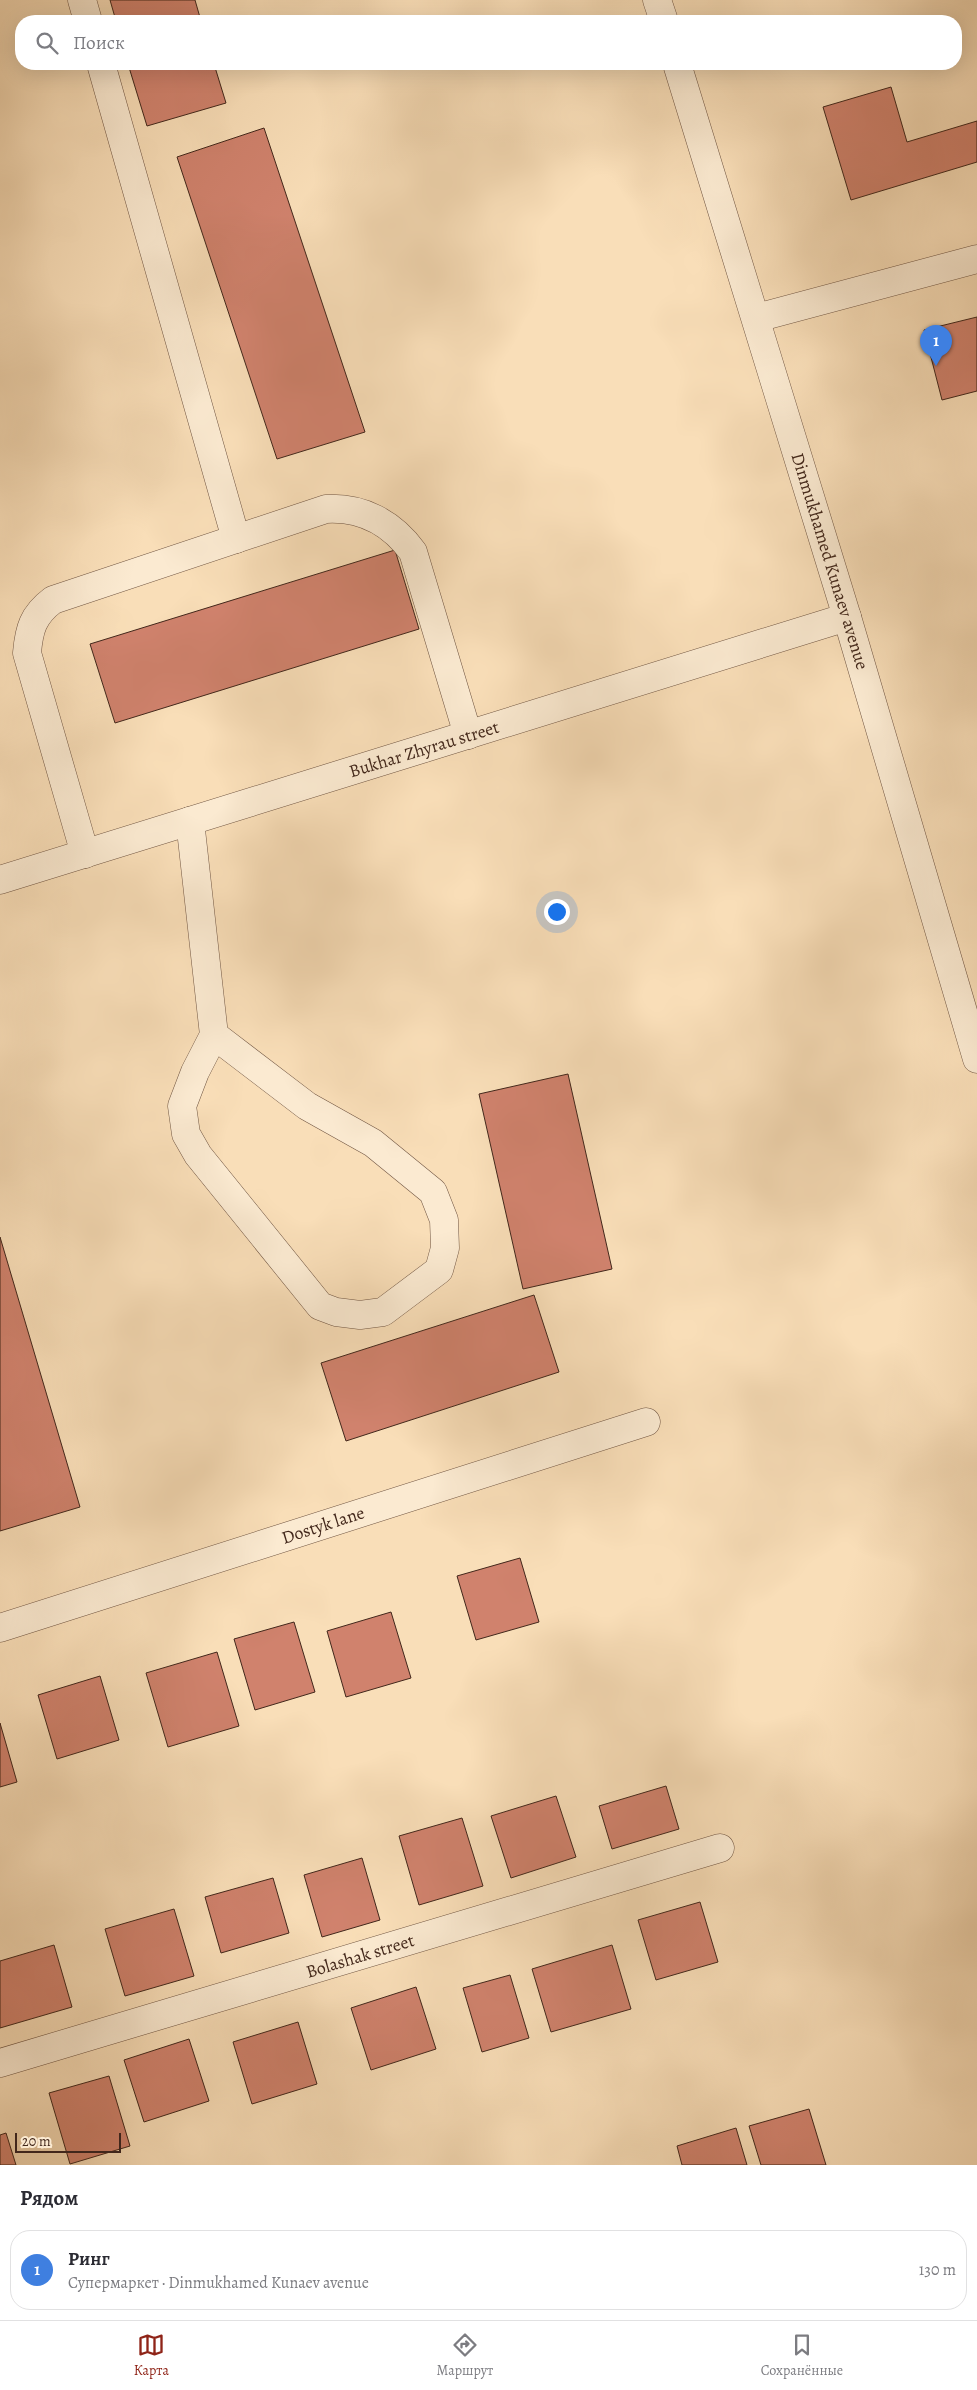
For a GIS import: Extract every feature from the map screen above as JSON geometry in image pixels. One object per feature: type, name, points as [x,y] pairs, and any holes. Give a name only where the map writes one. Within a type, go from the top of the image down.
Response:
[{"type":"street","points":[[82,0],[86,15]]},
{"type":"street","points":[[657,0],[662,15]]},
{"type":"street","points":[[102,70],[236,539]]},
{"type":"street","name":"Dinmukhamed Kunaev avenue","points":[[679,70],[847,618],[977,1059]]},
{"type":"street","points":[[756,318],[977,259]]},
{"type":"street","points":[[85,854],[27,654],[29,637],[40,610],[53,600],[326,510],[344,508],[382,522],[402,537],[413,552],[468,735]]},
{"type":"street","name":"Bukhar Zhyrau street","points":[[0,880],[847,618]]},
{"type":"street","points":[[190,821],[214,1035],[195,1072],[182,1106],[186,1134],[198,1155],[320,1306],[336,1312],[360,1315],[383,1312],[439,1270],[445,1248],[444,1220],[433,1192],[373,1143],[307,1106],[214,1035]]},
{"type":"street","name":"Dostyk lane","points":[[0,1628],[646,1422]]},
{"type":"street","name":"Bolashak street","points":[[0,2063],[720,1848]]},
{"type":"building","points":[[110,0],[195,0],[199,15],[114,15]]},
{"type":"building","points":[[130,70],[216,70],[226,103],[147,126]]},
{"type":"building","points":[[891,87],[907,142],[977,121],[977,162],[851,200],[823,107]]},
{"type":"building","points":[[264,128],[365,432],[277,459],[177,157]]},
{"type":"building","points":[[977,317],[977,391],[942,400],[924,330]]},
{"type":"building","points":[[395,550],[419,629],[115,723],[90,644]]},
{"type":"building","points":[[568,1074],[612,1269],[523,1289],[479,1094]]},
{"type":"building","points":[[0,1237],[80,1507],[0,1531]]},
{"type":"building","points":[[534,1295],[559,1372],[346,1441],[321,1363]]},
{"type":"building","points":[[520,1558],[539,1622],[476,1640],[457,1576]]},
{"type":"building","points":[[391,1612],[411,1678],[346,1697],[327,1631]]},
{"type":"building","points":[[294,1622],[315,1692],[255,1710],[234,1639]]},
{"type":"building","points":[[217,1652],[239,1726],[168,1747],[146,1673]]},
{"type":"building","points":[[100,1676],[119,1740],[57,1759],[38,1695]]},
{"type":"building","points":[[0,1723],[17,1782],[0,1787]]},
{"type":"building","points":[[666,1786],[679,1829],[612,1849],[599,1806]]},
{"type":"building","points":[[556,1796],[576,1857],[511,1878],[491,1816]]},
{"type":"building","points":[[462,1818],[483,1886],[419,1905],[399,1836]]},
{"type":"building","points":[[362,1858],[380,1920],[322,1937],[304,1875]]},
{"type":"building","points":[[273,1878],[289,1933],[221,1953],[205,1897]]},
{"type":"building","points":[[700,1902],[718,1962],[656,1980],[638,1920]]},
{"type":"building","points":[[174,1909],[194,1976],[125,1996],[105,1929]]},
{"type":"building","points":[[54,1945],[72,2007],[0,2028],[0,1961]]},
{"type":"building","points":[[612,1945],[631,2009],[551,2032],[532,1969]]},
{"type":"building","points":[[510,1975],[529,2038],[482,2052],[463,1988]]},
{"type":"building","points":[[416,1987],[436,2049],[371,2070],[351,2008]]},
{"type":"building","points":[[298,2022],[317,2084],[252,2104],[233,2042]]},
{"type":"building","points":[[189,2039],[209,2101],[144,2122],[124,2060]]},
{"type":"building","points":[[109,2076],[130,2146],[70,2164],[49,2093]]},
{"type":"building","points":[[809,2109],[826,2165],[761,2165],[749,2126]]},
{"type":"building","points":[[736,2128],[747,2165],[682,2165],[677,2146]]},
{"type":"building","points":[[6,2133],[16,2165],[0,2165],[0,2135]]},
{"type":"place","name":"Ринг","points":[[936,366]]}]
